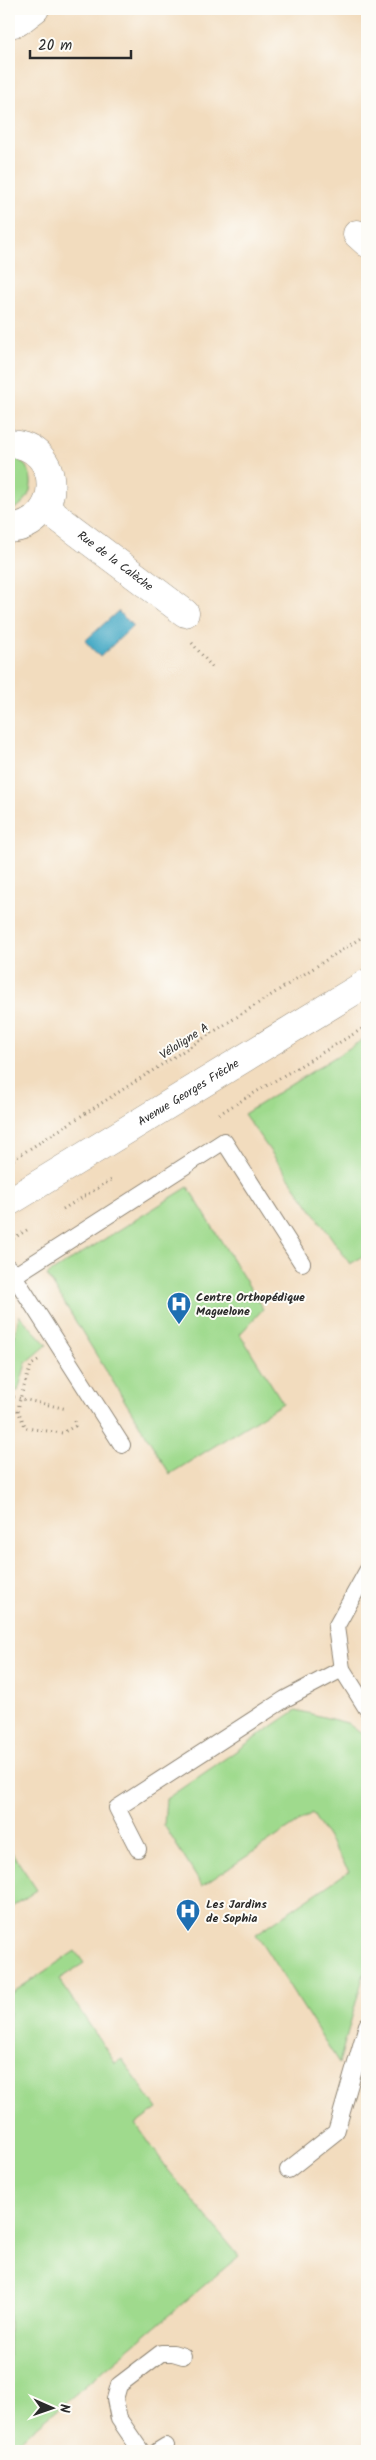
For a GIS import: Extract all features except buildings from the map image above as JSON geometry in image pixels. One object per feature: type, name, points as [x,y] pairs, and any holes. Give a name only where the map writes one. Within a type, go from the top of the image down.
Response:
[{"type":"main road","points":[[9,24],[18,22],[35,9]]},
{"type":"main road","points":[[9,443],[25,446],[38,454],[46,466],[51,480],[50,494],[45,508],[36,519],[24,526],[9,529]]},
{"type":"main road","name":"Rue de la Calèche","points":[[45,508],[185,613]]},
{"type":"main road","name":"Avenue Georges Frêche","points":[[9,1202],[367,983]]},
{"type":"lane","points":[[122,1445],[11,1274],[224,1141],[302,1263]]},
{"type":"lane","points":[[367,1571],[336,1627],[342,1669],[367,1709]]},
{"type":"lane","points":[[138,1848],[117,1808],[285,1699],[342,1669]]},
{"type":"lane","points":[[288,2170],[336,2132],[367,2025]]},
{"type":"lane","points":[[141,2451],[119,2419],[115,2399],[119,2385],[161,2353],[173,2353],[183,2356]]},
{"type":"path","name":"Véloligne A","points":[[9,1162],[367,934]]},
{"type":"path","points":[[60,1347],[31,1365],[18,1411],[26,1428],[62,1433],[75,1426],[74,1418]]},
{"type":"path","points":[[9,1396],[72,1410]]},
{"type":"green space","points":[[9,455],[26,466],[30,474],[31,483],[30,492],[25,500],[19,506],[9,511]]},
{"type":"green space","points":[[367,1037],[367,1254],[350,1264],[244,1114]]},
{"type":"green space","points":[[188,1187],[263,1309],[240,1334],[283,1403],[170,1474],[47,1275]]},
{"type":"green space","points":[[19,1315],[47,1345],[26,1363],[18,1391],[9,1390],[9,1365]]},
{"type":"green space","points":[[296,1710],[347,1723],[367,1738],[367,1963],[339,2063],[256,1934],[349,1871],[312,1813],[202,1886],[164,1825],[166,1799]]},
{"type":"green space","points":[[9,1848],[37,1890],[9,1909]]},
{"type":"green space","points":[[75,1951],[84,1963],[59,1979],[115,2063],[122,2059],[157,2109],[136,2124],[169,2171],[239,2256],[9,2450],[9,1995]]},
{"type":"water","points":[[118,611],[133,626],[100,657],[85,641]]},
{"type":"place","name":"Centre Orthopédique Maguelone","points":[[179,1325]]},
{"type":"place","name":"Les Jardins de Sophia","points":[[188,1932]]}]
